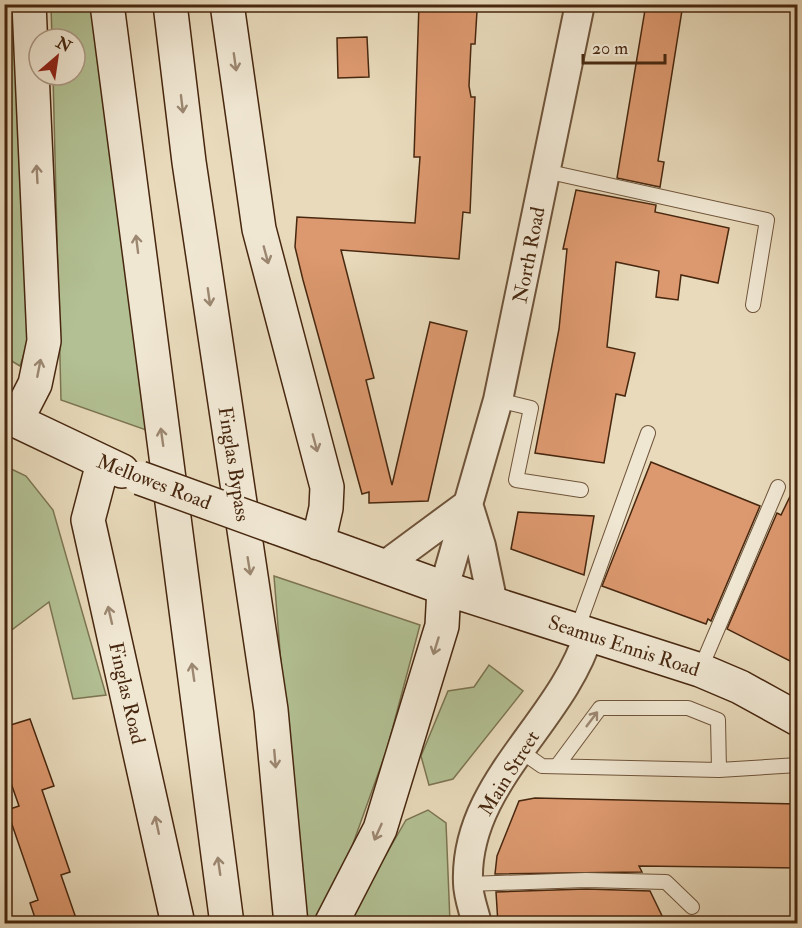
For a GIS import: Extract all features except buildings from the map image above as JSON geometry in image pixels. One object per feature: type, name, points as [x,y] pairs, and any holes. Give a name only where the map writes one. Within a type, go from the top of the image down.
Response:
[{"type":"main road","points":[[10,418],[35,384],[44,341],[29,4]]},
{"type":"main road","points":[[107,4],[227,924]]},
{"type":"main road","name":"Finglas Bypass","points":[[170,4],[189,162],[271,710],[291,924]]},
{"type":"main road","points":[[227,4],[259,229],[327,487],[326,508],[318,543]]},
{"type":"main road","name":"Mellowes Road","points":[[10,418],[103,463],[140,478],[444,588]]},
{"type":"main road","name":"Finglas Road","points":[[103,463],[88,520],[178,924]]},
{"type":"main road","points":[[331,924],[380,829],[442,626],[444,588]]},
{"type":"main road","name":"Seamus Ennis Road","points":[[444,588],[700,670],[740,687],[798,719]]},
{"type":"street","name":"North Road","points":[[444,588],[498,400],[580,4]]},
{"type":"street","points":[[384,566],[468,504],[482,546],[493,604]]},
{"type":"street","name":"Main Street","points":[[477,924],[468,884],[472,843],[480,816],[519,750],[567,686],[583,632]]},
{"type":"lane","points":[[545,171],[767,220],[753,305]]},
{"type":"lane","points":[[498,400],[531,408],[516,480],[581,490]]},
{"type":"lane","points":[[583,632],[648,433]]},
{"type":"lane","points":[[700,670],[778,488]]},
{"type":"lane","points":[[557,766],[600,708],[688,708],[718,720],[719,770]]},
{"type":"lane","points":[[519,750],[542,766],[719,770],[798,765]]},
{"type":"lane","points":[[468,884],[586,880],[666,882],[692,907]]},
{"type":"green space","points":[[12,4],[33,326],[20,366],[5,357],[5,337],[7,335],[4,316],[4,5]]},
{"type":"green space","points":[[51,5],[98,5],[117,197],[146,430],[61,400],[53,87],[87,87],[87,27],[52,27]]},
{"type":"green space","points":[[5,466],[26,476],[53,510],[106,695],[73,699],[49,602],[5,635]]},
{"type":"green space","points":[[274,576],[420,625],[387,749],[350,852],[317,922],[306,923],[293,814]]},
{"type":"green space","points":[[489,665],[523,691],[453,779],[429,785],[421,756],[448,691],[474,687]]},
{"type":"green space","points":[[428,810],[446,823],[450,922],[346,924],[406,820]]}]
